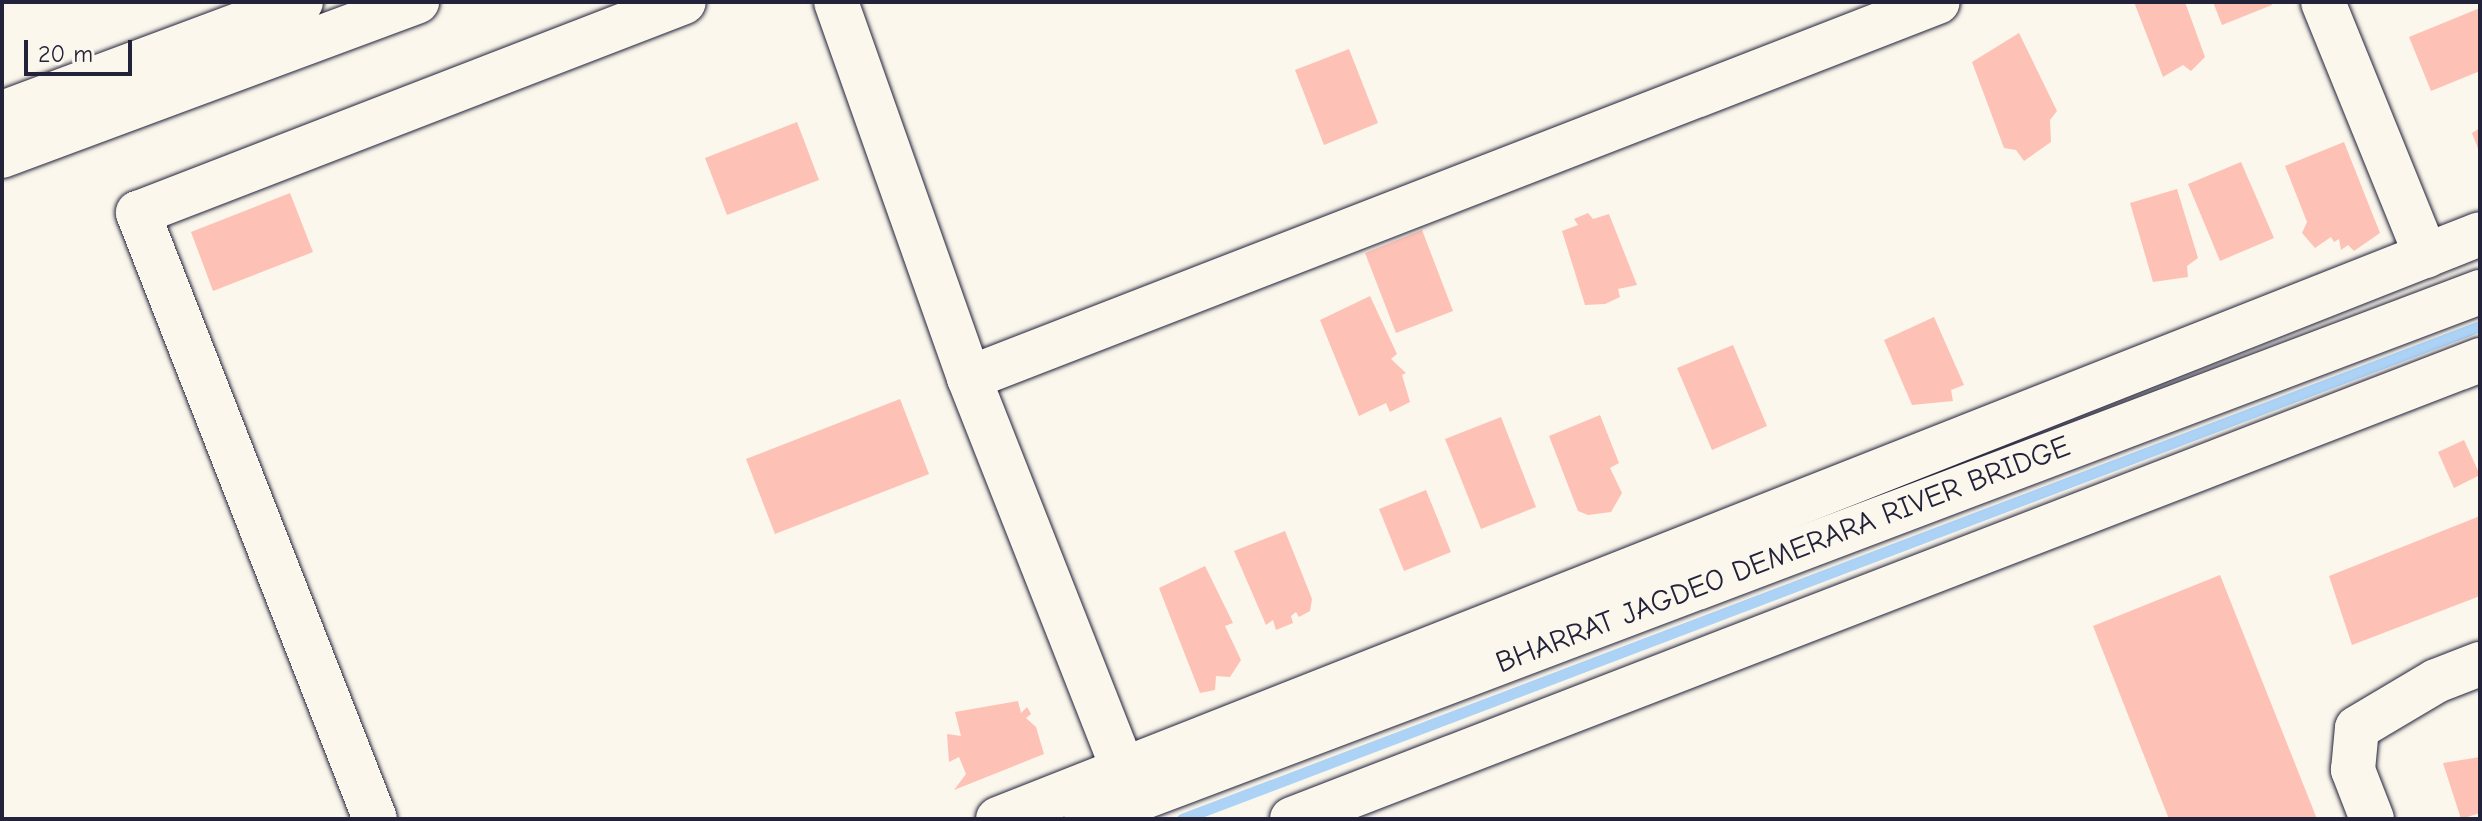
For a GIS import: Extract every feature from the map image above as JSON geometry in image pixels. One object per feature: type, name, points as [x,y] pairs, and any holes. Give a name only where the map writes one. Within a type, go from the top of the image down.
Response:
[{"type":"street","points":[[2,113],[301,2]]},
{"type":"street","points":[[2,156],[417,2]]},
{"type":"street","points":[[375,819],[138,213],[684,2]]},
{"type":"street","points":[[836,2],[969,378],[1130,786]]},
{"type":"street","points":[[969,378],[1938,2]]},
{"type":"street","points":[[2323,2],[2426,256]]},
{"type":"street","points":[[998,819],[1130,786],[2480,234]]},
{"type":"street","name":"BHARRAT JAGDEO DEMERARA RIVER BRIDGE","points":[[1086,819],[1130,786],[2480,292]]},
{"type":"street","points":[[1292,819],[2480,360]]},
{"type":"street","points":[[2372,819],[2353,770],[2357,728],[2436,681],[2480,664]]},
{"type":"building","points":[[2134,2],[2185,2],[2205,57],[2191,71],[2183,65],[2163,77]]},
{"type":"building","points":[[2213,2],[2271,2],[2272,5],[2222,25]]},
{"type":"building","points":[[2480,8],[2480,71],[2431,91],[2409,37]]},
{"type":"building","points":[[2019,33],[2057,111],[2050,120],[2051,142],[2024,161],[2016,150],[2004,148],[1972,62]]},
{"type":"building","points":[[1349,49],[1378,123],[1324,145],[1295,70]]},
{"type":"building","points":[[797,122],[819,180],[727,215],[705,158]]},
{"type":"building","points":[[2480,128],[2480,154],[2472,133]]},
{"type":"building","points":[[2344,142],[2380,233],[2354,251],[2348,245],[2341,250],[2339,239],[2334,242],[2331,237],[2315,248],[2302,233],[2307,222],[2285,166]]},
{"type":"building","points":[[2241,162],[2274,238],[2220,261],[2188,184]]},
{"type":"building","points":[[2177,189],[2198,258],[2187,266],[2188,277],[2153,282],[2130,203]]},
{"type":"building","points":[[290,193],[313,252],[213,291],[191,232]]},
{"type":"building","points":[[1588,213],[1593,219],[1609,214],[1637,285],[1618,289],[1620,297],[1605,304],[1585,305],[1562,231],[1578,225],[1574,219]]},
{"type":"building","points":[[1422,230],[1453,311],[1396,333],[1365,253]]},
{"type":"building","points":[[1370,296],[1397,354],[1391,359],[1406,373],[1402,375],[1410,402],[1390,412],[1386,403],[1359,416],[1320,320]]},
{"type":"building","points":[[1934,317],[1964,385],[1951,390],[1953,401],[1912,405],[1884,340]]},
{"type":"building","points":[[1733,345],[1767,426],[1712,450],[1677,368]]},
{"type":"building","points":[[900,399],[929,474],[775,534],[746,459]]},
{"type":"building","points":[[1600,415],[1619,463],[1610,468],[1622,493],[1611,512],[1588,515],[1578,511],[1549,436]]},
{"type":"building","points":[[1501,417],[1536,507],[1481,529],[1445,439]]},
{"type":"building","points":[[2464,440],[2480,475],[2454,488],[2438,452]]},
{"type":"building","points":[[1426,490],[1451,552],[1404,571],[1379,509]]},
{"type":"building","points":[[2480,516],[2480,596],[2352,645],[2329,576]]},
{"type":"building","points":[[1285,531],[1312,599],[1310,611],[1299,617],[1296,612],[1291,616],[1293,623],[1276,630],[1273,620],[1266,625],[1234,551]]},
{"type":"building","points":[[1205,566],[1233,623],[1225,626],[1241,660],[1230,677],[1216,676],[1215,690],[1200,693],[1159,588]]},
{"type":"building","points":[[2220,575],[2317,819],[2169,819],[2093,626]]},
{"type":"building","points":[[1018,701],[1021,713],[1027,707],[1031,714],[1026,718],[1036,727],[1044,754],[954,790],[966,774],[959,757],[949,762],[947,734],[961,736],[955,712]]},
{"type":"building","points":[[2480,757],[2480,813],[2461,819],[2443,763]]},
{"type":"waterway","points":[[1182,819],[2480,326]]}]
